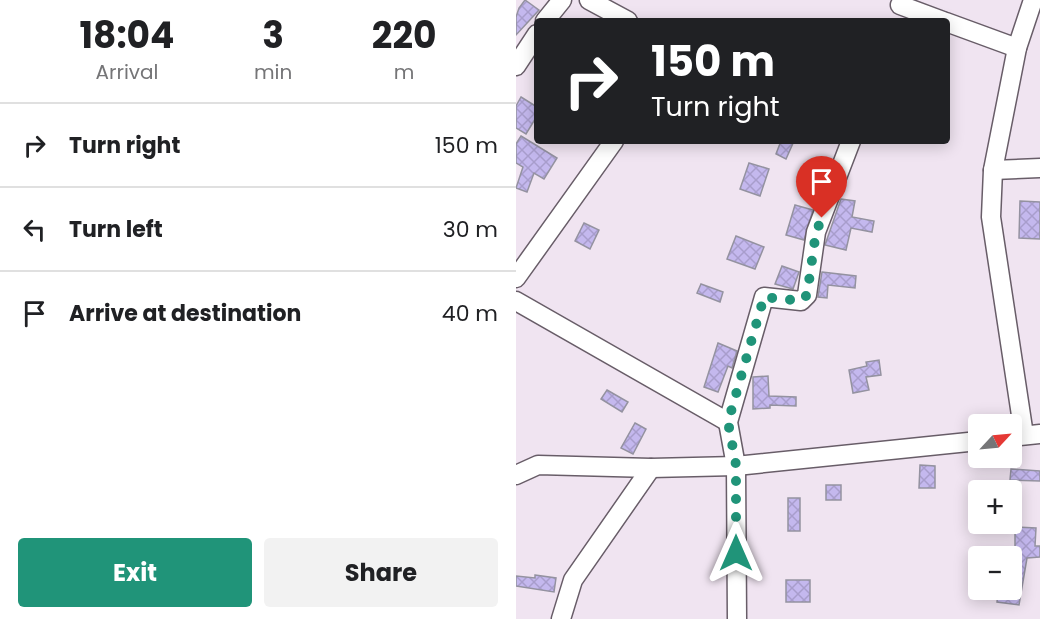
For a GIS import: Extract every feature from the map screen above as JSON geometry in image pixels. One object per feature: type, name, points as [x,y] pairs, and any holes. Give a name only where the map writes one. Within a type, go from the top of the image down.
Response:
[{"type":"street","points":[[547,18],[562,0]]},
{"type":"street","points":[[590,0],[623,18]]},
{"type":"street","points":[[1025,435],[991,218],[993,170],[1017,48],[1034,0]]},
{"type":"street","points":[[899,9],[931,18]]},
{"type":"street","points":[[950,24],[1017,48]]},
{"type":"street","points":[[516,66],[534,39]]},
{"type":"street","points":[[516,278],[613,144]]},
{"type":"street","points":[[737,619],[736,465],[728,422],[764,297],[801,301],[807,295],[816,232],[850,144]]},
{"type":"street","points":[[993,170],[1040,168]]},
{"type":"street","points":[[516,301],[728,422]]},
{"type":"street","points":[[516,475],[538,465],[651,468],[736,465],[968,442]]},
{"type":"street","points":[[561,619],[573,580],[651,468]]},
{"type":"building","points":[[525,0],[539,10],[516,35],[516,17]]},
{"type":"building","points":[[521,97],[534,105],[534,121],[526,134],[516,128],[516,106]]},
{"type":"building","points":[[521,136],[557,158],[544,179],[534,173],[527,192],[516,188],[523,167],[516,163],[516,144]]},
{"type":"building","points":[[780,144],[793,144],[786,159],[776,154]]},
{"type":"building","points":[[749,163],[769,169],[760,196],[740,189]]},
{"type":"building","points":[[841,199],[855,201],[852,217],[874,221],[872,232],[851,228],[846,250],[825,245]]},
{"type":"building","points":[[1020,201],[1040,202],[1040,239],[1019,238]]},
{"type":"building","points":[[795,205],[813,210],[804,240],[786,235]]},
{"type":"building","points":[[584,223],[599,230],[590,249],[575,241]]},
{"type":"building","points":[[736,236],[764,247],[755,269],[727,259]]},
{"type":"building","points":[[782,266],[799,272],[793,289],[775,284]]},
{"type":"building","points":[[822,272],[856,276],[855,288],[828,285],[827,298],[818,297]]},
{"type":"building","points":[[701,284],[723,292],[720,302],[697,293]]},
{"type":"building","points":[[718,343],[737,351],[732,368],[728,366],[718,392],[704,387]]},
{"type":"building","points":[[879,360],[881,375],[866,377],[869,390],[853,393],[849,370],[867,366],[866,362]]},
{"type":"building","points":[[768,376],[769,396],[796,397],[796,406],[770,405],[770,408],[753,409],[753,377]]},
{"type":"building","points":[[607,390],[628,402],[622,412],[601,399]]},
{"type":"building","points":[[635,423],[646,429],[633,454],[621,448]]},
{"type":"building","points":[[920,465],[935,466],[935,488],[919,488]]},
{"type":"building","points":[[1011,469],[1040,471],[1040,481],[1010,480]]},
{"type":"building","points":[[826,485],[841,485],[841,500],[826,500]]},
{"type":"building","points":[[788,498],[800,498],[800,531],[788,531]]},
{"type":"building","points":[[1022,527],[1036,528],[1035,546],[1040,546],[1040,557],[1027,558],[1022,587],[1022,546],[1015,546],[1015,534],[1022,534]]},
{"type":"building","points":[[535,575],[556,578],[554,592],[516,586],[516,576],[535,578]]},
{"type":"building","points":[[786,580],[810,580],[810,602],[786,602]]},
{"type":"building","points":[[997,600],[1020,600],[1019,605],[997,602]]},
{"type":"route","points":[[736,553],[736,465],[728,422],[764,297],[801,301],[807,295],[816,232],[822,218]]}]
